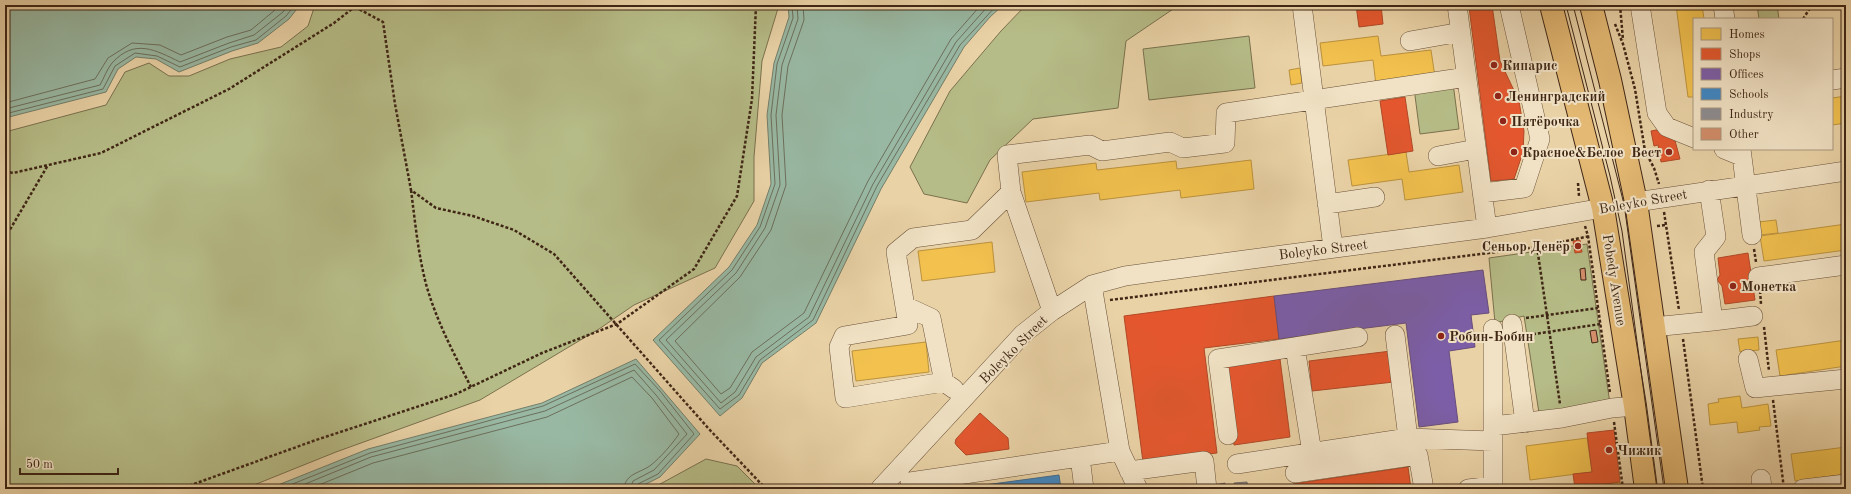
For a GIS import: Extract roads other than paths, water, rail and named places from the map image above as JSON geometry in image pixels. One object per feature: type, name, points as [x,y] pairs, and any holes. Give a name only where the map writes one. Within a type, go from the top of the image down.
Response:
[{"type":"main road","name":"Pobedy Avenue","points":[[1551,5],[1603,208],[1635,406],[1646,489]]},
{"type":"main road","points":[[1591,5],[1610,80],[1636,202],[1677,489]]},
{"type":"main road","name":"Boleyko Street","points":[[1603,208],[1636,202]]},
{"type":"street","points":[[1302,5],[1333,248]]},
{"type":"street","points":[[1457,5],[1487,228]]},
{"type":"street","points":[[1482,193],[1524,188],[1540,140],[1509,5]]},
{"type":"street","points":[[1640,5],[1657,113],[1667,127],[1693,138]]},
{"type":"street","points":[[1723,5],[1725,18]]},
{"type":"street","points":[[1410,41],[1461,32]]},
{"type":"street","points":[[1052,311],[1011,192],[1007,155],[1090,145],[1102,151],[1170,142],[1182,148],[1225,143],[1226,113],[1467,78]]},
{"type":"street","points":[[1833,80],[1846,78]]},
{"type":"street","points":[[1438,156],[1476,149]]},
{"type":"street","points":[[1730,150],[1741,152],[1752,235]]},
{"type":"street","name":"Boleyko Street","points":[[1636,202],[1709,190],[1846,171]]},
{"type":"street","points":[[1709,190],[1716,237],[1704,252],[1712,321]]},
{"type":"street","points":[[944,382],[845,398],[839,347],[844,336],[908,325],[896,252],[913,238],[972,230],[1011,192]]},
{"type":"street","points":[[1327,204],[1375,197]]},
{"type":"street","name":"Boleyko Street","points":[[880,489],[906,481],[965,397],[1023,334],[1052,311],[1094,293],[1125,276],[1487,228],[1603,208]]},
{"type":"street","points":[[1758,277],[1846,265]]},
{"type":"street","points":[[1094,293],[1120,451],[1138,489]]},
{"type":"street","points":[[905,306],[931,318],[944,382],[965,397]]},
{"type":"street","points":[[1654,327],[1759,316]]},
{"type":"street","points":[[1521,326],[1525,423]]},
{"type":"street","points":[[1468,489],[1493,487],[1493,329]]},
{"type":"street","points":[[1396,335],[1408,438]]},
{"type":"street","points":[[1228,435],[1218,359],[1358,337]]},
{"type":"street","points":[[1295,347],[1312,453]]},
{"type":"street","points":[[1748,359],[1755,388],[1846,379]]},
{"type":"street","points":[[1237,464],[1408,438],[1493,434],[1525,423],[1562,418],[1612,408],[1635,406]]},
{"type":"street","points":[[906,481],[1120,451]]},
{"type":"street","points":[[1295,473],[1418,455],[1424,489]]},
{"type":"street","points":[[1080,457],[1084,489]]},
{"type":"street","points":[[1129,471],[1204,461],[1207,489]]},
{"type":"street","points":[[1803,489],[1846,484]]},
{"type":"water","points":[[5,5],[300,5],[289,19],[258,43],[232,51],[179,72],[156,59],[136,57],[118,69],[106,92],[5,118]]},
{"type":"water","points":[[788,5],[1003,5],[990,17],[964,47],[881,189],[816,323],[762,363],[742,398],[720,416],[653,340],[729,267],[757,225],[771,184],[767,115],[774,63],[789,17]]},
{"type":"water","points":[[636,359],[700,434],[660,477],[636,489],[268,489],[368,449],[542,403]]},
{"type":"tram line","points":[[1566,5],[1610,176],[1622,231],[1657,489]]},
{"type":"tram line","points":[[1573,5],[1624,204],[1664,489]]},
{"type":"place","name":"Кипарис","points":[[1494,65]]},
{"type":"place","name":"Ленинградский","points":[[1498,96]]},
{"type":"place","name":"Пятёрочка","points":[[1503,121]]},
{"type":"place","name":"Красное&Белое","points":[[1514,152]]},
{"type":"place","name":"Вест","points":[[1669,152]]},
{"type":"place","name":"Сеньор Денёр","points":[[1578,246]]},
{"type":"place","name":"Монетка","points":[[1733,286]]},
{"type":"place","name":"Робин-Бобин","points":[[1441,336]]},
{"type":"place","name":"Чижик","points":[[1609,450]]}]
